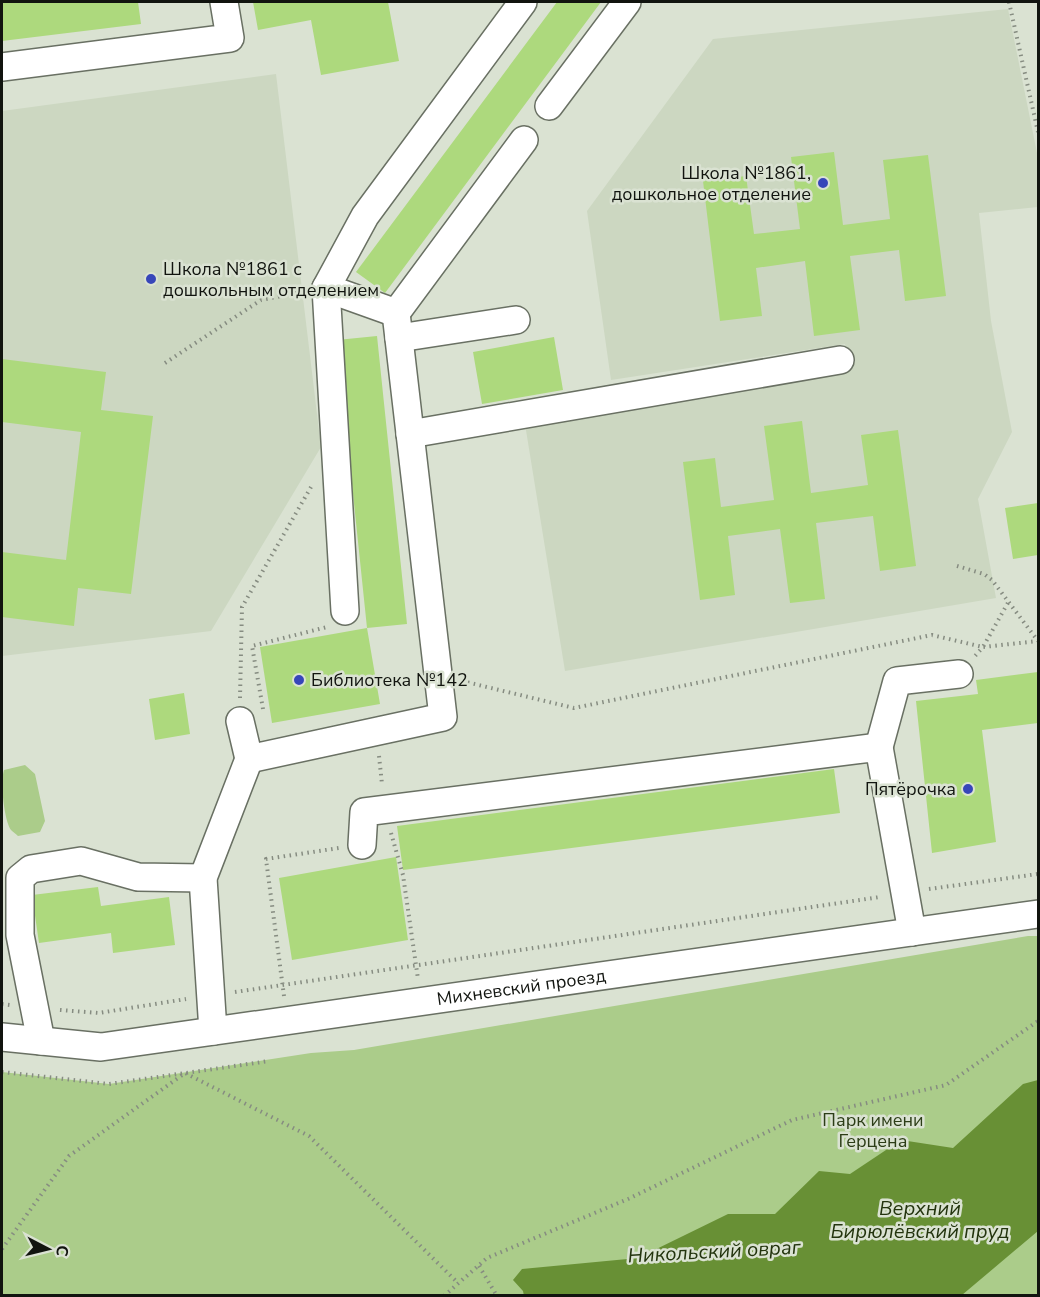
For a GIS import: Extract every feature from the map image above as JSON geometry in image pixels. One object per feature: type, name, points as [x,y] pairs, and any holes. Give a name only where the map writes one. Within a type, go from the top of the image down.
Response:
[{"type":"street","points":[[2,67],[230,38],[224,2]]},
{"type":"street","points":[[345,611],[326,288],[365,216],[523,2]]},
{"type":"street","points":[[549,106],[627,2]]},
{"type":"street","points":[[249,759],[443,717],[397,326],[524,140]]},
{"type":"street","points":[[326,288],[397,326],[516,320]]},
{"type":"street","points":[[410,434],[840,360]]},
{"type":"street","points":[[912,932],[879,747],[897,681],[959,674]]},
{"type":"street","points":[[213,1031],[203,878],[249,759],[252,716]]},
{"type":"street","points":[[362,845],[364,812],[879,747]]},
{"type":"street","points":[[41,1041],[20,935],[21,878],[31,869],[81,861],[138,877],[203,878]]},
{"type":"street","name":"Михневский проезд","points":[[2,1037],[101,1047],[1038,914]]},
{"type":"path","points":[[1009,2],[1038,132]]},
{"type":"path","points":[[165,363],[261,300],[326,288]]},
{"type":"path","points":[[252,716],[242,607],[312,485]]},
{"type":"path","points":[[438,676],[574,708],[932,635],[983,647],[1038,641],[992,579],[984,574],[957,566]]},
{"type":"path","points":[[959,674],[983,647],[1009,601]]},
{"type":"path","points":[[252,716],[252,646],[346,622],[345,611]]},
{"type":"path","points":[[376,731],[384,809],[403,875],[421,1001]]},
{"type":"path","points":[[288,1020],[266,859],[362,845]]},
{"type":"path","points":[[2,1004],[99,1013],[1038,874]]},
{"type":"path","points":[[444,1296],[487,1258],[627,1199],[792,1120],[946,1085],[1038,1021]]},
{"type":"path","points":[[2,1072],[109,1084],[270,1061]]},
{"type":"path","points":[[185,1072],[309,1136],[458,1283]]},
{"type":"path","points":[[2,1249],[69,1156],[185,1072]]},
{"type":"path","points":[[479,1266],[497,1296]]},
{"type":"shaded area","points":[[1008,9],[1038,158],[1038,207],[979,213],[991,321],[1012,432],[978,499],[996,598],[565,671],[525,424],[848,371],[845,344],[611,380],[587,211],[713,39]]},
{"type":"shaded area","name":"Школа №1861 с дошкольным отделением","points":[[276,74],[321,447],[211,631],[2,656],[2,111]]},
{"type":"green space","points":[[25,765],[35,774],[45,821],[40,832],[18,836],[11,830],[6,818],[3,775],[4,770]]},
{"type":"green space","name":"Парк имени Герцена","points":[[1038,936],[1038,1295],[2,1296],[2,1072],[109,1084],[311,1053],[354,1050]]},
{"type":"water","name":"Верхний Бирюлёвский пруд","points":[[1038,1080],[1038,1231],[962,1295],[524,1296],[523,1291],[513,1280],[522,1269],[638,1258],[728,1214],[775,1214],[819,1171],[850,1174],[901,1140],[953,1148],[1023,1084]]},
{"type":"building","points":[[2,2],[138,2],[141,24],[2,41]]},
{"type":"building","points":[[253,2],[388,2],[399,61],[321,75],[311,20],[258,30]]},
{"type":"building","points":[[557,2],[601,2],[385,293],[356,272]]},
{"type":"building","points":[[834,152],[843,225],[890,219],[883,160],[928,155],[946,296],[905,301],[899,250],[850,256],[860,330],[814,336],[805,261],[756,268],[762,316],[720,321],[703,181],[746,176],[754,234],[800,229],[791,157]]},
{"type":"building","points":[[377,336],[407,624],[367,628],[337,340]]},
{"type":"building","points":[[554,337],[563,390],[482,404],[473,352]]},
{"type":"building","points":[[2,359],[106,372],[101,410],[153,416],[131,594],[78,588],[74,626],[2,617],[2,552],[66,560],[81,432],[2,422]]},
{"type":"building","points":[[802,421],[811,493],[868,485],[861,435],[898,430],[916,566],[880,571],[873,516],[816,523],[825,599],[790,603],[780,529],[728,536],[735,595],[700,600],[683,462],[715,458],[721,507],[774,500],[764,426]]},
{"type":"building","points":[[1038,503],[1038,555],[1013,559],[1005,508]]},
{"type":"building","points":[[367,628],[380,704],[272,723],[260,647]]},
{"type":"building","points":[[1038,672],[1038,723],[982,730],[996,842],[932,853],[916,701],[978,694],[976,680]]},
{"type":"building","points":[[184,693],[190,734],[155,740],[149,699]]},
{"type":"building","points":[[834,769],[840,813],[403,870],[397,826]]},
{"type":"building","points":[[396,857],[408,940],[292,960],[279,878]]},
{"type":"building","points":[[98,887],[101,906],[169,897],[175,945],[113,953],[111,933],[39,943],[32,895]]},
{"type":"place","name":"Школа №1861, дошкольное отделение","points":[[823,183]]},
{"type":"place","name":"Школа №1861 с дошкольным отделением","points":[[151,279]]},
{"type":"place","name":"Библиотека №142","points":[[299,680]]},
{"type":"place","name":"Пятёрочка","points":[[968,789]]},
{"type":"water label","name":"Никольский овраг","points":[[714,1251]]}]
